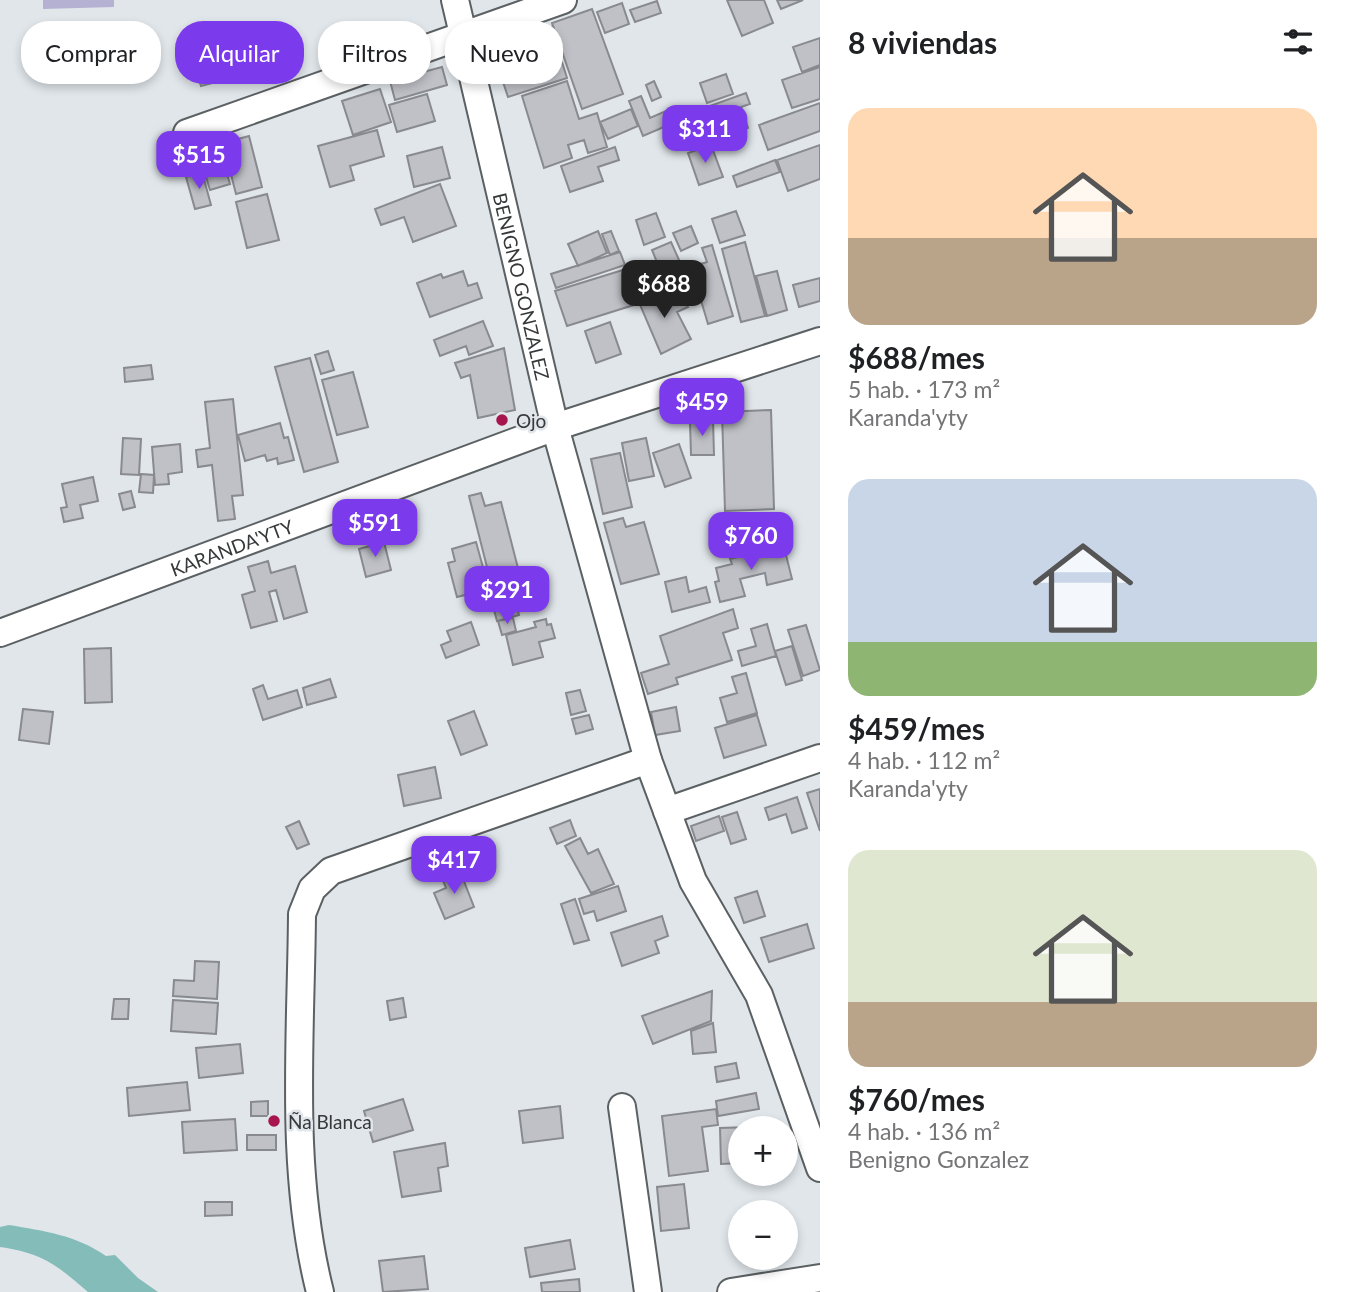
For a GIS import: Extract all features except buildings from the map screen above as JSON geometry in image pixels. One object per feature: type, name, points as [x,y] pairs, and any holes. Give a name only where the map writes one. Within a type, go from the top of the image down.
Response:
[{"type":"street","name":"BENIGNO GONZALEZ","points":[[455,0],[460,21]]},
{"type":"street","points":[[503,21],[563,0]]},
{"type":"street","points":[[187,133],[445,41]]},
{"type":"street","name":"BENIGNO GONZALEZ","points":[[474,84],[555,427],[648,760],[693,881],[759,995],[820,1167]]},
{"type":"street","name":"KARANDA'YTY","points":[[0,633],[555,427],[820,341]]},
{"type":"street","points":[[667,811],[820,758]]},
{"type":"street","points":[[320,1292],[304,1201],[300,1137],[302,914],[312,889],[331,871],[648,760]]},
{"type":"street","points":[[622,1107],[648,1292]]},
{"type":"street","points":[[731,1292],[820,1278]]},
{"type":"shaded area","points":[[43,0],[114,0],[114,7],[43,9]]},
{"type":"water","points":[[9,1225],[59,1235],[83,1243],[106,1256],[115,1255],[138,1278],[158,1292],[88,1292],[48,1262],[27,1253],[0,1247],[0,1227]]},
{"type":"place","name":"Ojo","points":[[502,420]]},
{"type":"place","name":"Ña Blanca","points":[[274,1121]]}]
